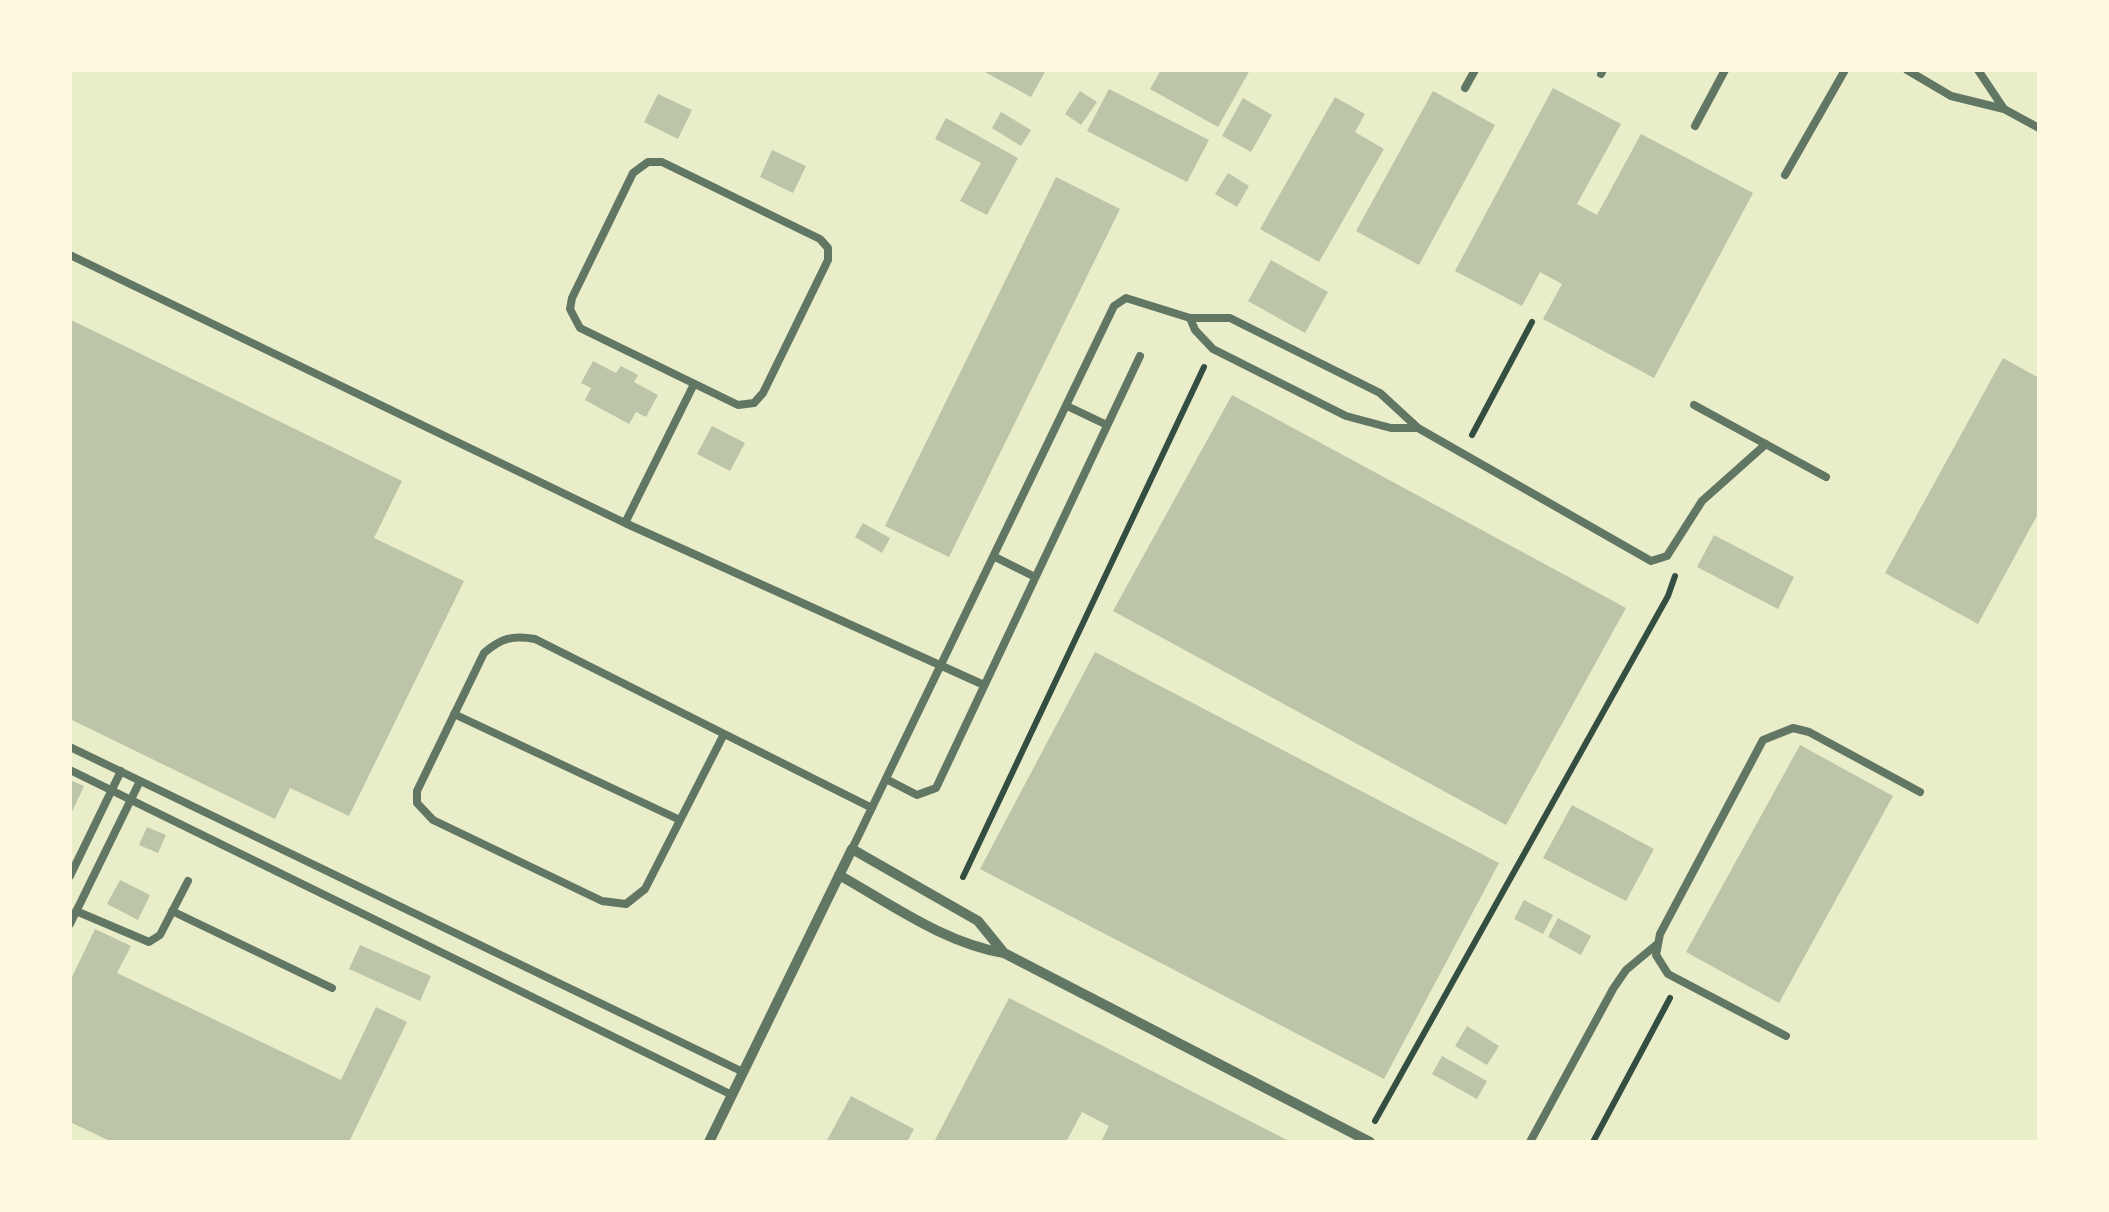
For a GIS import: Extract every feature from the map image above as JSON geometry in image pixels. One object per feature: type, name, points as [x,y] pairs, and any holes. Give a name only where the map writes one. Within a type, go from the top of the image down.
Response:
[{"type":"street","points":[[708,1142],[852,848],[978,921],[1004,953]]},
{"type":"street","points":[[839,875],[961,942],[1004,953],[1367,1141]]},
{"type":"lane","points":[[1465,88],[1475,70]]},
{"type":"lane","points":[[1695,126],[1725,70]]},
{"type":"lane","points":[[1784,174],[1844,70]]},
{"type":"lane","points":[[1907,70],[1952,96],[2004,110],[2039,128]]},
{"type":"lane","points":[[1978,70],[2004,110]]},
{"type":"lane","points":[[648,162],[662,162],[820,239],[828,248],[828,260],[760,399],[738,405],[694,384],[580,328],[570,309],[634,173],[648,162]]},
{"type":"lane","points":[[70,255],[625,523],[984,685]]},
{"type":"lane","points":[[852,848],[1119,301],[1133,297],[1190,318],[1230,318],[1380,393],[1418,428],[1644,558],[1660,560],[1702,501],[1766,444]]},
{"type":"lane","points":[[1190,318],[1195,330],[1213,349],[1346,416],[1391,428],[1418,428]]},
{"type":"lane","points":[[886,780],[917,795],[931,792],[1140,356]]},
{"type":"lane","points":[[625,523],[694,384]]},
{"type":"lane","points":[[1694,405],[1826,477]]},
{"type":"lane","points":[[1066,406],[1107,425]]},
{"type":"lane","points":[[994,557],[1036,577]]},
{"type":"lane","points":[[724,734],[637,898],[614,906],[423,814],[416,790],[484,653],[498,640],[516,636],[535,639],[872,808]]},
{"type":"lane","points":[[454,714],[680,820]]},
{"type":"lane","points":[[1530,1142],[1613,989],[1656,945],[1763,740],[1776,731],[1793,728],[1809,732],[1920,792]]},
{"type":"lane","points":[[70,747],[743,1072]]},
{"type":"lane","points":[[70,770],[732,1095]]},
{"type":"lane","points":[[70,876],[121,771]]},
{"type":"lane","points":[[70,924],[140,780]]},
{"type":"lane","points":[[295,880],[306,861]]},
{"type":"lane","points":[[70,899],[78,907],[149,942],[160,935],[188,882]]},
{"type":"lane","points":[[172,911],[332,988]]},
{"type":"lane","points":[[1656,945],[1660,966],[1679,980],[1786,1036]]},
{"type":"path","points":[[1462,454],[1532,322]]},
{"type":"path","points":[[963,877],[1204,367]]},
{"type":"path","points":[[1367,1141],[1668,596],[1674,579],[1676,542]]},
{"type":"path","points":[[1593,1142],[1679,980]]},
{"type":"building","points":[[981,70],[1046,70],[1031,97]]},
{"type":"building","points":[[1161,70],[1250,70],[1218,127],[1150,89]]},
{"type":"building","points":[[1553,88],[1621,124],[1577,204],[1597,215],[1641,134],[1753,193],[1654,378],[1543,319],[1562,284],[1540,272],[1522,306],[1455,271]]},
{"type":"building","points":[[1109,89],[1209,140],[1187,182],[1087,131]]},
{"type":"building","points":[[1080,91],[1097,102],[1081,125],[1065,114]]},
{"type":"building","points":[[1433,91],[1495,125],[1419,265],[1356,231]]},
{"type":"building","points":[[658,94],[692,110],[678,139],[644,122]]},
{"type":"building","points":[[1335,97],[1365,114],[1355,132],[1384,149],[1319,262],[1260,229]]},
{"type":"building","points":[[1243,98],[1272,115],[1251,152],[1222,136]]},
{"type":"building","points":[[1001,112],[1031,130],[1021,146],[992,128]]},
{"type":"building","points":[[946,118],[1018,158],[987,215],[960,201],[981,163],[935,139]]},
{"type":"building","points":[[772,150],[806,166],[793,193],[760,177]]},
{"type":"building","points":[[1228,173],[1249,186],[1237,207],[1215,194]]},
{"type":"building","points":[[1056,177],[1120,209],[949,557],[885,526]]},
{"type":"building","points":[[1271,260],[1328,292],[1305,333],[1248,301]]},
{"type":"building","points":[[71,320],[402,481],[374,538],[464,581],[349,816],[290,788],[275,819],[70,719]]},
{"type":"building","points":[[2003,358],[2039,378],[2039,512],[1978,624],[1885,573]]},
{"type":"building","points":[[593,361],[616,373],[621,366],[638,375],[634,382],[658,395],[646,417],[636,412],[629,424],[585,400],[591,388],[581,383]]},
{"type":"building","points":[[1232,395],[1626,608],[1506,825],[1113,611]]},
{"type":"building","points":[[712,426],[745,443],[730,471],[697,454]]},
{"type":"building","points":[[863,523],[890,538],[882,553],[855,537]]},
{"type":"building","points":[[1714,535],[1794,577],[1778,609],[1697,567]]},
{"type":"building","points":[[1095,652],[1499,863],[1384,1079],[980,869]]},
{"type":"building","points":[[1800,745],[1893,796],[1779,1003],[1686,952]]},
{"type":"building","points":[[70,780],[84,786],[70,816]]},
{"type":"building","points":[[1572,805],[1654,849],[1626,901],[1543,858]]},
{"type":"building","points":[[147,827],[166,835],[158,853],[139,845]]},
{"type":"building","points":[[120,880],[150,895],[138,920],[107,904]]},
{"type":"building","points":[[1524,900],[1553,915],[1543,934],[1514,919]]},
{"type":"building","points":[[1558,918],[1591,936],[1581,955],[1548,937]]},
{"type":"building","points":[[95,929],[131,946],[117,973],[341,1080],[376,1007],[407,1022],[349,1142],[112,1142],[70,1122],[70,981]]},
{"type":"building","points":[[360,945],[431,976],[420,1001],[349,969]]},
{"type":"building","points":[[1009,998],[1291,1142],[1101,1142],[1109,1126],[1082,1112],[1066,1142],[934,1142]]},
{"type":"building","points":[[1467,1026],[1499,1046],[1487,1065],[1455,1046]]},
{"type":"building","points":[[1442,1056],[1487,1081],[1477,1099],[1432,1074]]},
{"type":"building","points":[[851,1096],[914,1129],[907,1142],[826,1142]]}]
